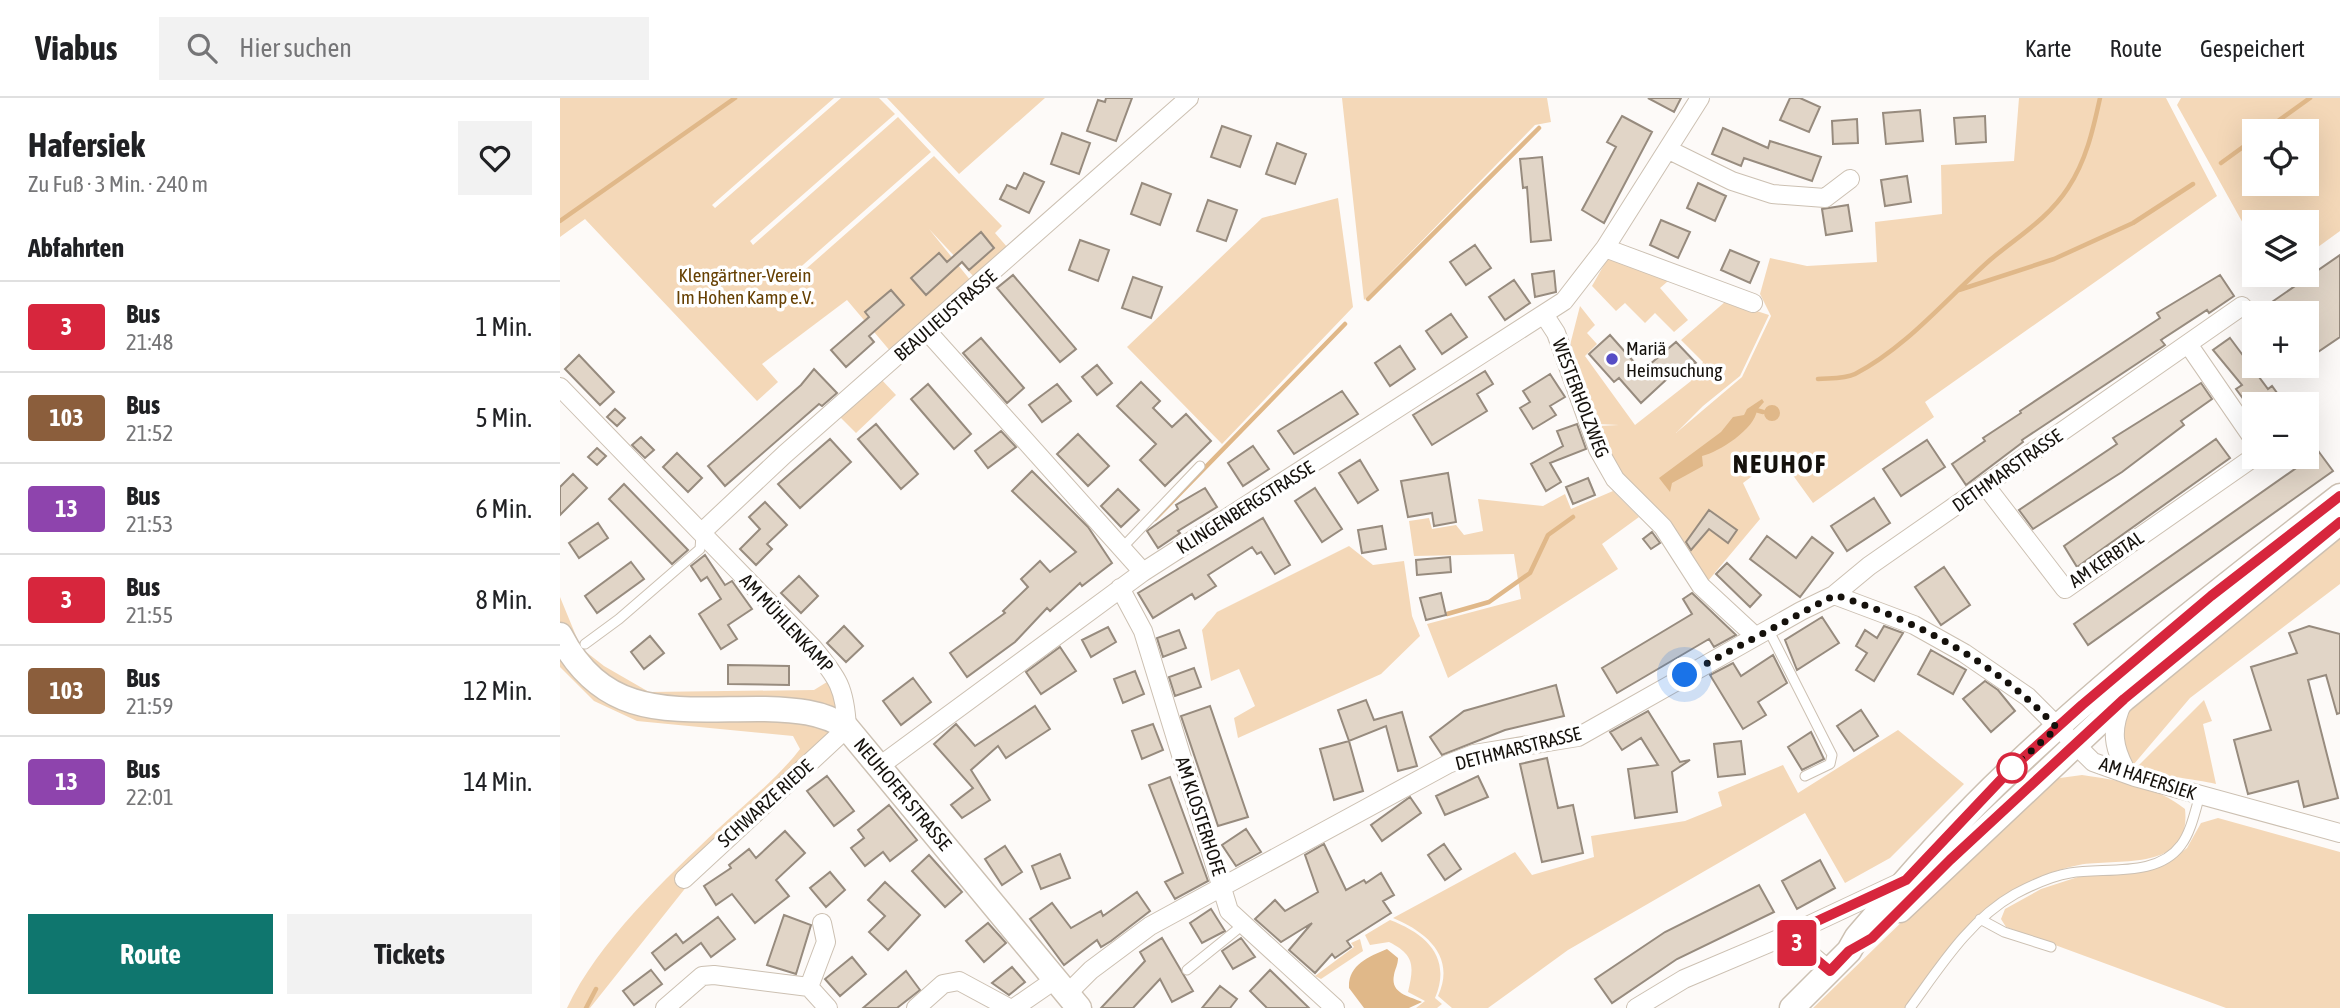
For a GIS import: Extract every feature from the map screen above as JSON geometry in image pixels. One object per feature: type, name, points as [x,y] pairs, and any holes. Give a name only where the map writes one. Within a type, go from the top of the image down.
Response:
[{"type":"main road","points":[[1849,951],[1872,938],[1950,860],[2066,736],[2211,596],[2340,496]]},
{"type":"main road","points":[[1792,1008],[1849,951],[1857,937],[1948,833],[2066,736],[2124,699],[2340,523]]},
{"type":"main road","name":"NEUHOFER STRASSE","points":[[560,635],[569,653],[594,683],[620,698],[655,708],[797,710],[838,722],[847,728],[881,765],[1068,993]]},
{"type":"street","name":"BEAULIEUSTRASSE","points":[[702,532],[785,454],[1189,98]]},
{"type":"street","name":"KLINGENBERGSTRASSE","points":[[881,765],[1143,572],[1545,316],[1576,288],[1605,248],[1700,98]]},
{"type":"street","points":[[1669,150],[1732,181],[1772,194],[1825,198],[1850,179]]},
{"type":"street","points":[[1605,248],[1753,303]]},
{"type":"street","name":"DETHMARSTRASSE","points":[[1068,993],[1124,944],[1448,764],[1475,754],[1578,737],[1835,595],[1869,566],[2242,306]]},
{"type":"street","name":"WESTERHOLZWEG","points":[[1545,316],[1556,333],[1598,449],[1615,480],[1663,527],[1701,586],[1762,633]]},
{"type":"street","points":[[927,331],[1143,572]]},
{"type":"street","points":[[2188,344],[2242,423]]},
{"type":"street","name":"AM MÜHLENKAMP","points":[[560,387],[702,532],[836,676],[846,698],[847,728]]},
{"type":"street","name":"AM KERBTAL","points":[[1985,485],[2065,589],[2242,466]]},
{"type":"street","name":"AM KLOSTERHOFE","points":[[1120,588],[1143,631],[1224,887],[1229,911],[1335,1008]]},
{"type":"street","name":"AM HAFERSIEK","points":[[1835,595],[1914,625],[1965,653],[2028,697],[2093,762],[2200,795],[2340,833]]},
{"type":"street","points":[[2124,699],[2113,732],[2116,753],[2128,774]]},
{"type":"street","name":"SCHWARZE RIEDE","points":[[684,879],[847,728]]},
{"type":"street","points":[[1636,1008],[1684,979],[1906,880]]},
{"type":"street","points":[[809,987],[826,942],[822,923]]},
{"type":"street","points":[[1787,935],[1830,971]]},
{"type":"street","points":[[665,1008],[702,976],[714,975],[809,987],[828,1008]]},
{"type":"street","points":[[916,1008],[943,985],[959,981],[1012,1008],[1068,993]]},
{"type":"lane","points":[[1122,548],[1200,466]]},
{"type":"lane","points":[[585,644],[619,619],[700,549],[702,532]]},
{"type":"lane","points":[[1762,633],[1832,755],[1829,764],[1805,775]]},
{"type":"lane","points":[[1910,1008],[1980,919],[2013,895],[2066,873],[2137,868],[2162,860],[2182,845],[2200,795]]},
{"type":"lane","points":[[1980,919],[2004,932],[2051,947]]},
{"type":"lane","points":[[1187,970],[1244,924]]},
{"type":"green space","name":"Klengärtner-Verein Im Hohen Kamp e.V.","points":[[560,98],[834,98],[712,205],[715,208],[841,98],[879,98],[895,114],[750,241],[753,245],[898,117],[931,152],[787,279],[790,283],[934,156],[1002,226],[995,233],[1008,248],[975,278],[929,229],[971,281],[891,352],[847,300],[762,364],[778,382],[757,401],[585,219],[560,237]]},
{"type":"green space","points":[[887,98],[1045,98],[959,174]]},
{"type":"green space","points":[[1342,98],[1547,98],[1551,122],[1535,125],[1364,300]]},
{"type":"green space","points":[[2019,98],[2166,98],[2217,196],[1925,402],[1934,417],[1813,503],[1779,456],[1743,483],[1760,519],[1708,581],[1677,531],[1627,483],[1606,448],[1598,426],[1619,425],[1597,424],[1570,345],[1580,306],[1595,325],[1587,333],[1597,344],[1585,356],[1635,425],[1691,381],[1703,362],[1681,340],[1726,301],[1769,315],[1740,376],[1703,406],[1676,433],[1742,377],[1771,316],[1760,294],[1770,258],[1807,266],[1877,262],[1875,222],[1942,214],[1941,165],[2014,161]]},
{"type":"green space","points":[[2181,98],[2340,98],[2340,231],[2319,246],[2319,210],[2242,210],[2242,221],[2177,105]]},
{"type":"green space","points":[[1338,198],[1353,307],[1222,444],[1127,347],[1262,218]]},
{"type":"green space","points":[[1617,242],[1682,269],[1660,288],[1688,320],[1674,332],[1655,313],[1645,323],[1625,303],[1616,311],[1592,286]]},
{"type":"green space","points":[[880,378],[896,395],[856,433],[839,416]]},
{"type":"green space","points":[[1613,491],[1639,517],[1602,544],[1618,569],[1448,678],[1427,624],[1521,599],[1514,554],[1414,556],[1409,521],[1429,518],[1432,529],[1456,525],[1464,535],[1483,531],[1478,499],[1543,506],[1565,494],[1571,509]]},
{"type":"green space","points":[[2340,532],[2340,584],[2190,698],[2134,764],[2125,750],[2122,735],[2131,704]]},
{"type":"green space","points":[[1349,546],[1373,565],[1404,561],[1412,616],[1420,636],[1381,674],[1238,738],[1234,718],[1255,706],[1239,669],[1211,681],[1202,630],[1217,612]]},
{"type":"green space","points":[[560,597],[581,648],[604,666],[649,692],[814,690],[827,682],[839,699],[838,712],[636,697],[577,653],[560,622]]},
{"type":"green space","points":[[560,646],[594,689],[798,716],[830,732],[691,881],[590,1008],[567,1008],[580,983],[615,935],[677,868],[772,780],[800,749],[793,736],[637,721],[594,701],[560,667]]},
{"type":"green space","points":[[2204,700],[2212,721],[2203,724],[2216,784],[2164,775],[2138,766]]},
{"type":"green space","points":[[1898,730],[1964,784],[1890,858],[1845,883],[1805,813],[1568,950],[1488,1008],[1452,1008],[1438,996],[1443,982],[1441,958],[1427,939],[1393,918],[1515,852],[1532,875],[1594,857],[1591,836],[1685,821],[1722,806],[1718,792],[1783,765],[1798,793]]},
{"type":"green space","points":[[2082,775],[2149,789],[2174,801],[2185,809],[2184,829],[2177,844],[2165,853],[2149,858],[2079,865],[2061,870],[2009,893],[1964,930],[1905,1008],[1813,1008],[2040,788],[2060,778]]},
{"type":"green space","points":[[2218,818],[2340,852],[2340,1008],[2226,1008],[2006,927],[2001,919],[2005,909],[2041,889],[2081,876],[2134,873],[2165,865],[2187,848],[2201,823]]},
{"type":"green space","points":[[1390,920],[1415,932],[1433,949],[1440,971],[1435,998],[1442,1004],[1437,1008],[1416,1008],[1425,1001],[1408,992],[1411,968],[1404,952],[1389,942],[1370,945],[1365,935]]},
{"type":"green space","points":[[1360,939],[1363,951],[1321,979],[1315,976],[1354,947],[1351,943]]},
{"type":"shaded area","points":[[1762,399],[1764,402],[1750,425],[1726,445],[1702,456],[1703,466],[1672,483],[1670,492],[1659,478],[1721,432],[1733,417],[1744,415],[1747,409]]},
{"type":"shaded area","points":[[1772,405],[1778,407],[1778,419],[1772,421],[1766,419],[1764,413],[1766,407]]},
{"type":"shaded area","points":[[1387,949],[1398,958],[1394,975],[1395,986],[1402,993],[1422,1002],[1409,1008],[1364,1008],[1349,988],[1352,973],[1360,963]]},
{"type":"building","points":[[1106,98],[1132,98],[1116,141],[1087,131],[1098,100],[1105,102]]},
{"type":"building","points":[[1648,98],[1681,98],[1674,112]]},
{"type":"building","points":[[1790,98],[1800,98],[1820,107],[1809,132],[1780,120]]},
{"type":"building","points":[[1920,110],[1923,141],[1886,144],[1883,113]]},
{"type":"building","points":[[1622,116],[1652,132],[1604,223],[1582,210],[1616,147],[1607,142]]},
{"type":"building","points":[[1985,116],[1986,142],[1956,144],[1954,118]]},
{"type":"building","points":[[1857,119],[1858,143],[1833,144],[1832,121]]},
{"type":"building","points":[[1222,126],[1251,136],[1240,167],[1211,157]]},
{"type":"building","points":[[1723,128],[1768,148],[1770,141],[1821,157],[1812,181],[1744,158],[1741,166],[1712,154]]},
{"type":"building","points":[[1062,133],[1090,143],[1079,174],[1051,164]]},
{"type":"building","points":[[1277,143],[1306,154],[1295,184],[1266,174]]},
{"type":"building","points":[[1542,157],[1551,240],[1531,242],[1527,187],[1523,188],[1520,159]]},
{"type":"building","points":[[1024,173],[1044,182],[1029,213],[1000,199],[1007,185],[1016,189]]},
{"type":"building","points":[[1907,176],[1911,202],[1885,206],[1881,180]]},
{"type":"building","points":[[1142,183],[1171,194],[1160,225],[1131,214]]},
{"type":"building","points":[[1698,183],[1726,196],[1715,221],[1687,208]]},
{"type":"building","points":[[1208,200],[1237,210],[1226,241],[1197,231]]},
{"type":"building","points":[[1848,205],[1852,231],[1826,235],[1822,209]]},
{"type":"building","points":[[1661,220],[1690,232],[1678,258],[1650,245]]},
{"type":"building","points":[[981,232],[994,248],[969,270],[962,262],[926,295],[911,278],[939,253],[947,262]]},
{"type":"building","points":[[1080,240],[1109,250],[1098,281],[1069,270]]},
{"type":"building","points":[[1475,245],[1491,268],[1466,285],[1450,262]]},
{"type":"building","points":[[1730,250],[1759,262],[1750,283],[1721,270]]},
{"type":"building","points":[[2340,255],[2340,337],[2319,351],[2319,301],[2273,301],[2294,287],[2319,287],[2319,270]]},
{"type":"building","points":[[1554,271],[1556,292],[1535,297],[1532,274]]},
{"type":"building","points":[[1013,275],[1076,349],[1060,362],[997,288]]},
{"type":"building","points":[[2220,275],[2234,296],[2161,340],[2165,345],[2022,440],[2023,442],[1966,485],[1952,464],[1985,441],[1983,438],[2160,318],[2157,313]]},
{"type":"building","points":[[1133,277],[1162,287],[1151,318],[1122,308]]},
{"type":"building","points":[[1514,280],[1530,303],[1505,320],[1489,297]]},
{"type":"building","points":[[891,290],[904,305],[869,336],[874,342],[846,367],[831,350],[869,317],[865,312]]},
{"type":"building","points":[[1451,314],[1467,337],[1442,354],[1426,331]]},
{"type":"building","points":[[1610,335],[1642,371],[1676,342],[1696,363],[1686,372],[1681,366],[1641,403],[1619,378],[1614,382],[1589,354]]},
{"type":"building","points":[[981,338],[1024,388],[1007,403],[963,353]]},
{"type":"building","points":[[2230,338],[2242,354],[2242,378],[2260,378],[2268,389],[2272,386],[2276,392],[2242,392],[2242,397],[2236,389],[2242,385],[2213,350]]},
{"type":"building","points":[[1400,346],[1415,369],[1390,386],[1375,363]]},
{"type":"building","points":[[579,355],[614,392],[600,405],[565,369]]},
{"type":"building","points":[[1097,365],[1112,383],[1097,395],[1082,377]]},
{"type":"building","points":[[814,369],[837,393],[822,406],[819,404],[725,486],[708,466],[801,385]]},
{"type":"building","points":[[1485,371],[1493,384],[1477,394],[1487,411],[1432,445],[1413,415]]},
{"type":"building","points":[[1550,374],[1565,397],[1550,406],[1556,415],[1533,429],[1520,408],[1530,402],[1523,391]]},
{"type":"building","points":[[1141,382],[1160,401],[1153,408],[1172,427],[1186,414],[1211,441],[1165,486],[1140,460],[1156,444],[1117,406]]},
{"type":"building","points":[[2201,383],[2212,399],[2181,421],[2184,425],[2122,472],[2033,529],[2019,510],[2117,444],[2113,438]]},
{"type":"building","points":[[928,384],[971,434],[954,449],[911,399]]},
{"type":"building","points":[[1057,384],[1071,401],[1042,422],[1029,405]]},
{"type":"building","points":[[1342,391],[1358,414],[1294,454],[1278,431]]},
{"type":"building","points":[[615,409],[625,418],[617,426],[607,417]]},
{"type":"building","points":[[876,424],[918,474],[901,489],[858,439]]},
{"type":"building","points":[[1577,424],[1586,449],[1550,463],[1561,482],[1546,491],[1531,464],[1563,446],[1557,431]]},
{"type":"building","points":[[1001,431],[1016,447],[988,468],[975,451]]},
{"type":"building","points":[[1078,434],[1109,466],[1088,486],[1057,454]]},
{"type":"building","points":[[641,437],[654,450],[645,458],[632,445]]},
{"type":"building","points":[[830,439],[851,462],[800,508],[778,484]]},
{"type":"building","points":[[2216,439],[2230,458],[2077,567],[2064,546]]},
{"type":"building","points":[[1927,440],[1945,467],[1901,496],[1883,469]]},
{"type":"building","points":[[1253,446],[1269,469],[1243,486],[1228,463]]},
{"type":"building","points":[[597,448],[606,456],[597,465],[588,457]]},
{"type":"building","points":[[2319,452],[2333,471],[2088,645],[2074,624],[2295,469],[2319,469]]},
{"type":"building","points":[[677,453],[702,478],[688,492],[663,467]]},
{"type":"building","points":[[1360,460],[1378,490],[1358,503],[1339,473]]},
{"type":"building","points":[[1032,471],[1088,527],[1112,563],[1082,586],[1080,583],[1050,611],[1047,608],[1015,642],[967,677],[950,653],[1005,613],[1003,611],[1028,587],[1021,579],[1040,561],[1050,572],[1076,552],[1012,491]]},
{"type":"building","points":[[1448,473],[1456,522],[1434,526],[1432,513],[1408,517],[1401,481]]},
{"type":"building","points":[[573,474],[587,488],[560,515],[560,487]]},
{"type":"building","points":[[1588,478],[1595,495],[1573,504],[1566,487]]},
{"type":"building","points":[[624,484],[688,550],[672,564],[609,499]]},
{"type":"building","points":[[1205,488],[1217,507],[1178,531],[1180,533],[1158,548],[1147,531],[1178,509],[1176,505]]},
{"type":"building","points":[[1315,488],[1342,529],[1322,542],[1295,501]]},
{"type":"building","points":[[1118,489],[1139,510],[1121,527],[1101,506]]},
{"type":"building","points":[[1874,498],[1890,523],[1847,551],[1831,526]]},
{"type":"building","points":[[765,502],[787,525],[767,544],[772,549],[756,565],[740,549],[760,529],[749,517]]},
{"type":"building","points":[[1709,510],[1737,530],[1728,543],[1709,529],[1691,550],[1686,542]]},
{"type":"building","points":[[1263,518],[1290,565],[1275,574],[1261,552],[1257,554],[1252,547],[1208,575],[1216,586],[1195,599],[1192,594],[1153,618],[1138,593]]},
{"type":"building","points":[[598,523],[608,538],[579,558],[569,543]]},
{"type":"building","points":[[1382,526],[1386,549],[1362,553],[1358,530]]},
{"type":"building","points":[[1652,532],[1660,543],[1651,549],[1643,539]]},
{"type":"building","points":[[1767,536],[1796,558],[1812,537],[1833,553],[1800,597],[1750,559]]},
{"type":"building","points":[[705,555],[725,585],[732,581],[752,609],[728,625],[737,639],[721,649],[699,614],[721,599],[707,577],[701,581],[691,566]]},
{"type":"building","points":[[1450,557],[1451,572],[1417,575],[1416,560]]},
{"type":"building","points":[[631,562],[644,579],[597,613],[585,596]]},
{"type":"building","points":[[1727,563],[1761,595],[1750,607],[1716,574]]},
{"type":"building","points":[[1944,567],[1970,605],[1941,625],[1915,587]]},
{"type":"building","points":[[799,576],[818,596],[801,613],[781,593]]},
{"type":"building","points":[[1441,593],[1446,615],[1426,620],[1420,598]]},
{"type":"building","points":[[1692,593],[1736,635],[1714,647],[1709,639],[1617,693],[1602,668],[1692,614],[1683,599]]},
{"type":"building","points":[[1822,617],[1839,643],[1797,670],[1785,640]]},
{"type":"building","points":[[844,626],[863,646],[846,662],[827,643]]},
{"type":"building","points":[[1884,626],[1903,633],[1874,681],[1856,670],[1867,653],[1856,646],[1865,630],[1877,638]]},
{"type":"building","points":[[2309,626],[2340,634],[2340,713],[2337,714],[2326,675],[2308,680],[2338,798],[2304,807],[2298,781],[2248,794],[2234,740],[2271,730],[2251,667],[2297,653],[2289,633]]},
{"type":"building","points":[[1108,627],[1116,642],[1091,657],[1082,640]]},
{"type":"building","points":[[1179,630],[1186,648],[1163,657],[1157,638]]},
{"type":"building","points":[[650,636],[664,653],[644,669],[631,652]]},
{"type":"building","points":[[1060,647],[1076,671],[1041,694],[1026,672]]},
{"type":"building","points":[[1931,650],[1966,670],[1953,694],[1918,674]]},
{"type":"building","points":[[1773,655],[1787,683],[1758,702],[1766,715],[1743,729],[1710,675],[1733,663],[1741,676]]},
{"type":"building","points":[[728,665],[789,666],[789,685],[728,684]]},
{"type":"building","points":[[1194,668],[1201,687],[1175,696],[1169,677]]},
{"type":"building","points":[[1135,671],[1144,694],[1123,703],[1114,679]]},
{"type":"building","points":[[913,678],[931,702],[901,725],[883,701]]},
{"type":"building","points":[[1985,681],[1998,690],[2015,711],[1991,732],[1963,699]]},
{"type":"building","points":[[1556,685],[1564,716],[1505,730],[1442,755],[1430,737],[1464,711]]},
{"type":"building","points":[[1366,700],[1374,720],[1402,712],[1417,766],[1398,771],[1386,726],[1349,741],[1338,710]]},
{"type":"building","points":[[1035,706],[1050,729],[1006,758],[998,746],[971,770],[990,800],[962,818],[951,805],[973,788],[934,744],[956,724],[975,746]]},
{"type":"building","points":[[1210,706],[1248,817],[1218,826],[1181,716]]},
{"type":"building","points":[[1861,710],[1878,736],[1854,751],[1837,726]]},
{"type":"building","points":[[1648,711],[1680,762],[1690,760],[1672,772],[1677,812],[1635,818],[1628,769],[1658,765],[1641,738],[1622,750],[1610,732]]},
{"type":"building","points":[[1153,724],[1163,750],[1142,759],[1132,731]]},
{"type":"building","points":[[1811,732],[1824,759],[1802,770],[1788,747]]},
{"type":"building","points":[[1349,741],[1363,791],[1334,800],[1320,749]]},
{"type":"building","points":[[1741,741],[1745,774],[1718,777],[1714,744]]},
{"type":"building","points":[[1547,758],[1558,808],[1573,805],[1583,853],[1542,862],[1520,764]]},
{"type":"building","points":[[827,776],[854,811],[834,826],[807,791]]},
{"type":"building","points":[[1478,776],[1488,797],[1445,815],[1436,796]]},
{"type":"building","points":[[1170,777],[1208,881],[1175,899],[1165,882],[1183,873],[1149,785]]},
{"type":"building","points":[[1410,797],[1421,813],[1382,841],[1371,825]]},
{"type":"building","points":[[889,805],[917,840],[890,861],[883,852],[865,866],[851,848],[864,838],[858,830]]},
{"type":"building","points":[[1246,829],[1261,852],[1236,866],[1222,845]]},
{"type":"building","points":[[785,831],[805,853],[776,880],[789,896],[755,923],[732,894],[716,905],[704,886],[731,868],[729,865],[749,849],[756,858]]},
{"type":"building","points":[[1324,844],[1346,890],[1364,880],[1366,883],[1381,873],[1394,895],[1383,901],[1391,913],[1347,941],[1351,947],[1335,958],[1332,954],[1315,973],[1289,950],[1312,923],[1281,942],[1255,919],[1275,900],[1285,911],[1318,892],[1305,855]]},
{"type":"building","points":[[1444,844],[1461,869],[1445,880],[1428,855]]},
{"type":"building","points":[[1005,846],[1022,872],[1002,885],[985,859]]},
{"type":"building","points":[[1060,854],[1070,878],[1041,889],[1032,866]]},
{"type":"building","points":[[929,855],[962,892],[945,907],[912,871]]},
{"type":"building","points":[[1820,860],[1835,888],[1797,909],[1782,881]]},
{"type":"building","points":[[830,872],[845,890],[826,907],[810,888]]},
{"type":"building","points":[[885,882],[920,915],[888,950],[869,932],[885,916],[868,900]]},
{"type":"building","points":[[1759,885],[1774,912],[1677,959],[1612,1003],[1595,979],[1665,932]]},
{"type":"building","points":[[1137,892],[1150,911],[1111,941],[1101,947],[1097,940],[1064,965],[1030,919],[1052,903],[1071,928],[1101,911],[1103,916]]},
{"type":"building","points":[[1211,909],[1225,931],[1202,943],[1190,923]]},
{"type":"building","points":[[784,915],[811,925],[796,974],[767,965]]},
{"type":"building","points":[[718,917],[735,939],[711,957],[701,943],[665,970],[652,953],[676,934],[683,943]]},
{"type":"building","points":[[988,923],[1006,943],[984,962],[966,941]]},
{"type":"building","points":[[1162,938],[1193,991],[1172,1002],[1160,979],[1133,1008],[1101,1008],[1145,961],[1140,952]]},
{"type":"building","points":[[1241,938],[1255,957],[1233,969],[1222,951]]},
{"type":"building","points":[[852,957],[866,974],[840,996],[825,979]]},
{"type":"building","points":[[1012,967],[1025,982],[1009,995],[992,983]]},
{"type":"building","points":[[651,970],[662,984],[634,1005],[623,991]]},
{"type":"building","points":[[1270,970],[1309,1008],[1267,1008],[1250,991]]},
{"type":"building","points":[[906,971],[920,990],[897,1008],[863,1008]]},
{"type":"building","points":[[1220,986],[1237,999],[1230,1008],[1202,1008]]},
{"type":"waterway","points":[[560,221],[735,98]]},
{"type":"waterway","points":[[1818,379],[1851,376],[1892,350],[1990,260],[2051,209],[2080,167],[2100,98]]},
{"type":"waterway","points":[[2281,119],[2310,98]]},
{"type":"waterway","points":[[1368,299],[1539,128]]},
{"type":"waterway","points":[[2221,163],[2242,148]]},
{"type":"waterway","points":[[1959,290],[2054,259],[2133,223],[2193,184]]},
{"type":"waterway","points":[[1155,519],[1345,324]]},
{"type":"waterway","points":[[1756,410],[1763,412]]},
{"type":"waterway","points":[[1447,614],[1489,602],[1530,573],[1548,535],[1573,517]]},
{"type":"waterway","points":[[586,1008],[596,989]]},
{"type":"bus line","name":"3","points":[[2340,496],[2211,596],[2082,705],[2012,768],[1906,880],[1787,935],[1830,971],[1849,951],[1872,938],[1950,860],[2124,699],[2340,522]]},
{"type":"place","name":"Mariä Heimsuchung","points":[[1612,359]]},
{"type":"district","name":"NEUHOF","points":[[1780,464]]},
{"type":"route","points":[[1685,675],[1835,595],[1878,609],[1914,625],[1965,653],[2028,697],[2057,728],[2012,768]]}]
